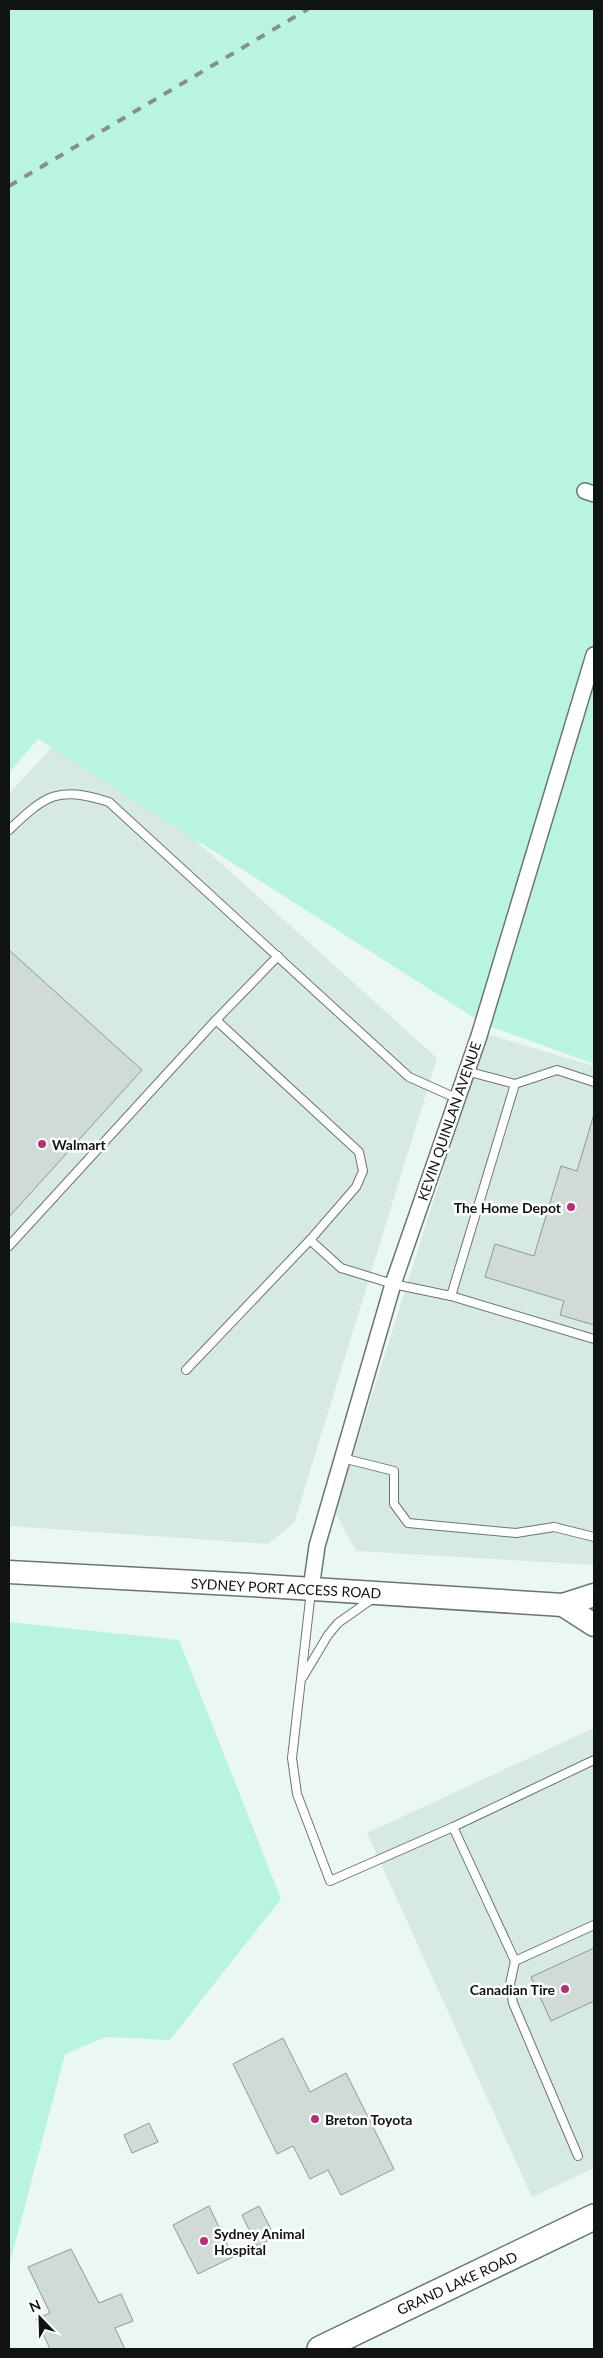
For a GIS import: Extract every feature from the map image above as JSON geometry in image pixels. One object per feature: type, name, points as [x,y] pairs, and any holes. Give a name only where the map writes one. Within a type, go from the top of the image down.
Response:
[{"type":"main road","name":"SYDNEY PORT ACCESS ROAD","points":[[9,1572],[563,1605],[594,1594]]},
{"type":"main road","name":"SYDNEY PORT ACCESS ROAD","points":[[563,1605],[594,1624]]},
{"type":"main road","name":"GRAND LAKE ROAD","points":[[320,2349],[594,2217]]},
{"type":"street","name":"KEVIN QUINLAN AVENUE","points":[[311,1589],[317,1546],[393,1284],[479,1036],[594,655]]},
{"type":"lane","points":[[9,830],[33,808],[60,793],[82,794],[109,802],[409,1077],[456,1098]]},
{"type":"lane","points":[[9,1246],[216,1020],[278,956]]},
{"type":"lane","points":[[186,1370],[310,1240],[356,1187],[363,1171],[359,1152],[216,1020]]},
{"type":"lane","points":[[466,1071],[515,1084],[558,1070],[594,1082]]},
{"type":"lane","points":[[451,1296],[515,1084]]},
{"type":"lane","points":[[310,1240],[341,1268],[393,1284],[451,1296],[594,1339]]},
{"type":"lane","points":[[342,1458],[394,1472],[394,1504],[408,1523],[516,1533],[554,1527],[594,1536]]},
{"type":"lane","points":[[311,1589],[292,1758],[296,1794],[330,1881],[452,1827],[594,1760]]},
{"type":"lane","points":[[301,1681],[328,1635],[338,1623],[379,1594]]},
{"type":"lane","points":[[452,1827],[515,1961],[510,1984],[513,2003],[578,2156]]},
{"type":"lane","points":[[515,1961],[594,1925]]},
{"type":"shaded area","points":[[70,727],[437,1058],[294,1523],[268,1544],[9,1526],[9,794]]},
{"type":"shaded area","points":[[486,1034],[594,1066],[594,1565],[356,1551],[335,1512]]},
{"type":"shaded area","points":[[594,1728],[594,2168],[532,2197],[367,1833]]},
{"type":"green space","points":[[9,9],[594,9],[594,1064],[484,1024],[38,739],[9,773]]},
{"type":"green space","points":[[9,1622],[179,1640],[281,1899],[170,2040],[106,2037],[65,2054],[9,2266]]},
{"type":"building","name":"Walmart","points":[[9,950],[142,1070],[9,1217]]},
{"type":"building","name":"The Home Depot","points":[[594,1114],[594,1325],[560,1315],[564,1301],[485,1277],[495,1244],[534,1256],[561,1166],[577,1171]]},
{"type":"building","name":"Canadian Tire","points":[[594,1948],[594,2001],[551,2021],[531,1977]]},
{"type":"building","name":"Breton Toyota","points":[[283,2038],[310,2092],[346,2073],[394,2169],[341,2195],[328,2170],[310,2179],[293,2146],[277,2154],[233,2064]]},
{"type":"building","points":[[149,2123],[158,2142],[132,2153],[124,2135]]},
{"type":"building","name":"Sydney Animal Hospital","points":[[209,2206],[233,2257],[198,2274],[173,2225]]},
{"type":"building","points":[[259,2206],[275,2237],[257,2246],[242,2215]]},
{"type":"building","points":[[71,2249],[99,2303],[121,2294],[133,2321],[115,2328],[125,2349],[50,2349],[36,2319],[50,2313],[28,2267]]},
{"type":"railway","points":[[9,186],[308,9]]},
{"type":"place","name":"Walmart","points":[[42,1144]]},
{"type":"place","name":"The Home Depot","points":[[571,1207]]},
{"type":"place","name":"Canadian Tire","points":[[565,1989]]},
{"type":"place","name":"Breton Toyota","points":[[315,2119]]},
{"type":"place","name":"Sydney Animal Hospital","points":[[204,2241]]}]
